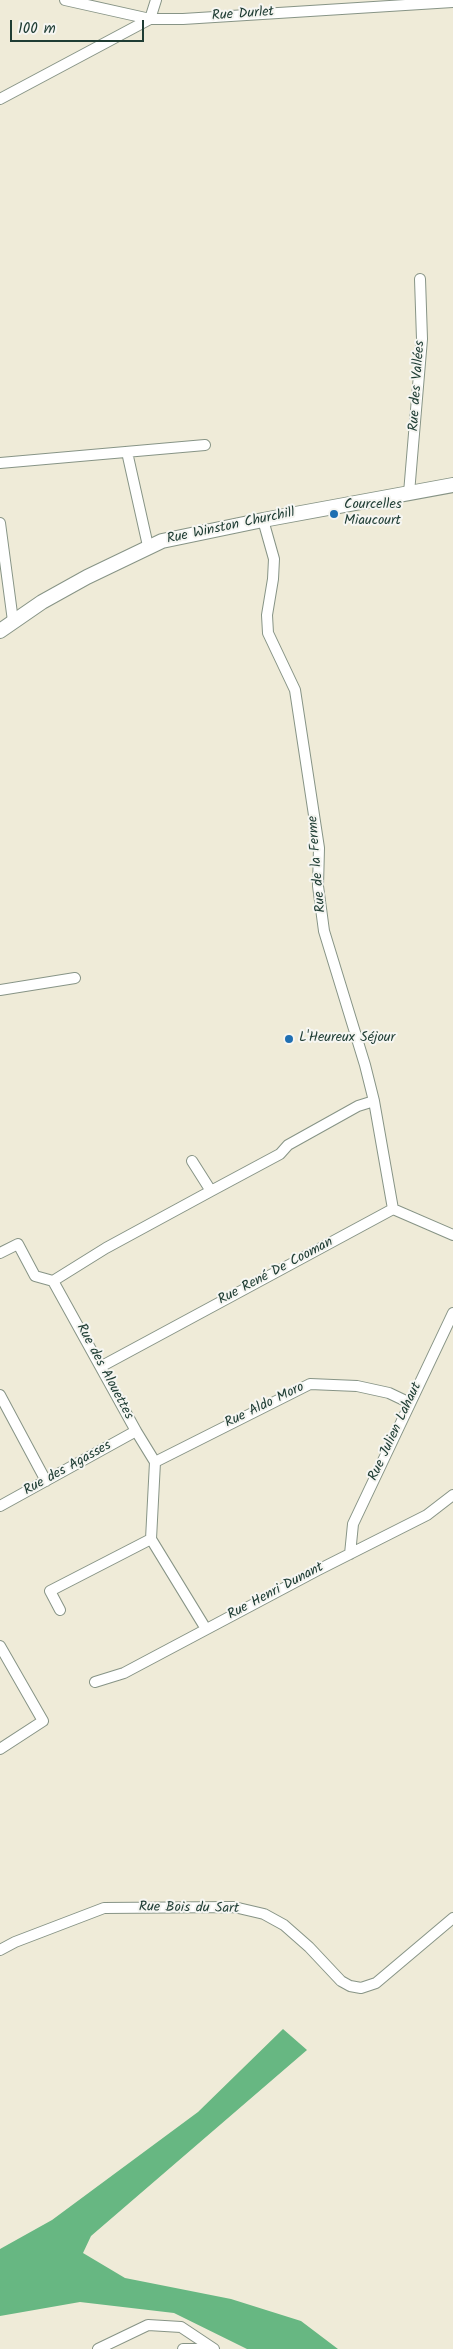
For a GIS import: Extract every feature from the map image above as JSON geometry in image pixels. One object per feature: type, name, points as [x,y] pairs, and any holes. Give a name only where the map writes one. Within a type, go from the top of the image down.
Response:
[{"type":"main road","name":"Rue Winston Churchill","points":[[0,631],[13,621],[87,576],[148,546],[191,534],[453,485]]},
{"type":"street","name":"Rue Durlet","points":[[65,0],[150,19],[183,19],[453,2]]},
{"type":"street","points":[[0,99],[150,19],[156,0]]},
{"type":"street","name":"Rue des Vallées","points":[[409,493],[422,339],[420,279]]},
{"type":"street","points":[[0,463],[205,445]]},
{"type":"street","points":[[127,452],[148,546]]},
{"type":"street","name":"Rue de la Ferme","points":[[263,520],[274,559],[273,579],[266,615],[268,633],[295,690],[319,848],[318,886],[324,931],[365,1065],[374,1101],[392,1210]]},
{"type":"street","points":[[0,523],[13,621]]},
{"type":"street","points":[[0,990],[75,978]]},
{"type":"street","points":[[0,1253],[18,1244],[35,1276],[53,1280],[106,1248],[280,1154],[288,1145],[350,1111],[374,1101]]},
{"type":"street","points":[[192,1161],[211,1191]]},
{"type":"street","points":[[392,1210],[453,1235]]},
{"type":"street","name":"Rue René De Cooman","points":[[102,1366],[392,1210]]},
{"type":"street","name":"Rue des Alouettes","points":[[53,1280],[155,1462]]},
{"type":"street","name":"Rue Julien Lahaut","points":[[350,1554],[353,1524],[453,1313]]},
{"type":"street","name":"Rue Aldo Moro","points":[[155,1462],[310,1384],[357,1386],[389,1393],[410,1403]]},
{"type":"street","points":[[0,1395],[46,1481]]},
{"type":"street","name":"Rue des Agasses","points":[[0,1506],[136,1431]]},
{"type":"street","points":[[155,1462],[151,1538],[206,1629]]},
{"type":"street","name":"Rue Henri Dunant","points":[[95,1682],[124,1673],[427,1515],[453,1495]]},
{"type":"street","points":[[60,1610],[50,1592],[151,1538]]},
{"type":"street","points":[[0,1646],[43,1721],[0,1749]]},
{"type":"street","name":"Rue Bois du Sart","points":[[0,1950],[15,1942],[104,1908],[234,1907],[264,1914],[284,1925],[310,1947],[341,1981],[350,1986],[361,1988],[376,1983],[453,1918]]},
{"type":"street","points":[[98,2349],[148,2325],[181,2327],[214,2349]]},
{"type":"street","points":[[183,2349],[210,2349]]},
{"type":"green space","points":[[283,2029],[307,2050],[91,2236],[83,2253],[125,2278],[231,2299],[301,2321],[338,2349],[247,2349],[174,2313],[80,2302],[0,2316],[0,2249],[52,2220],[198,2112]]},
{"type":"place","name":"Courcelles Miaucourt","points":[[334,514]]},
{"type":"place","name":"L'Heureux Séjour","points":[[289,1039]]}]
